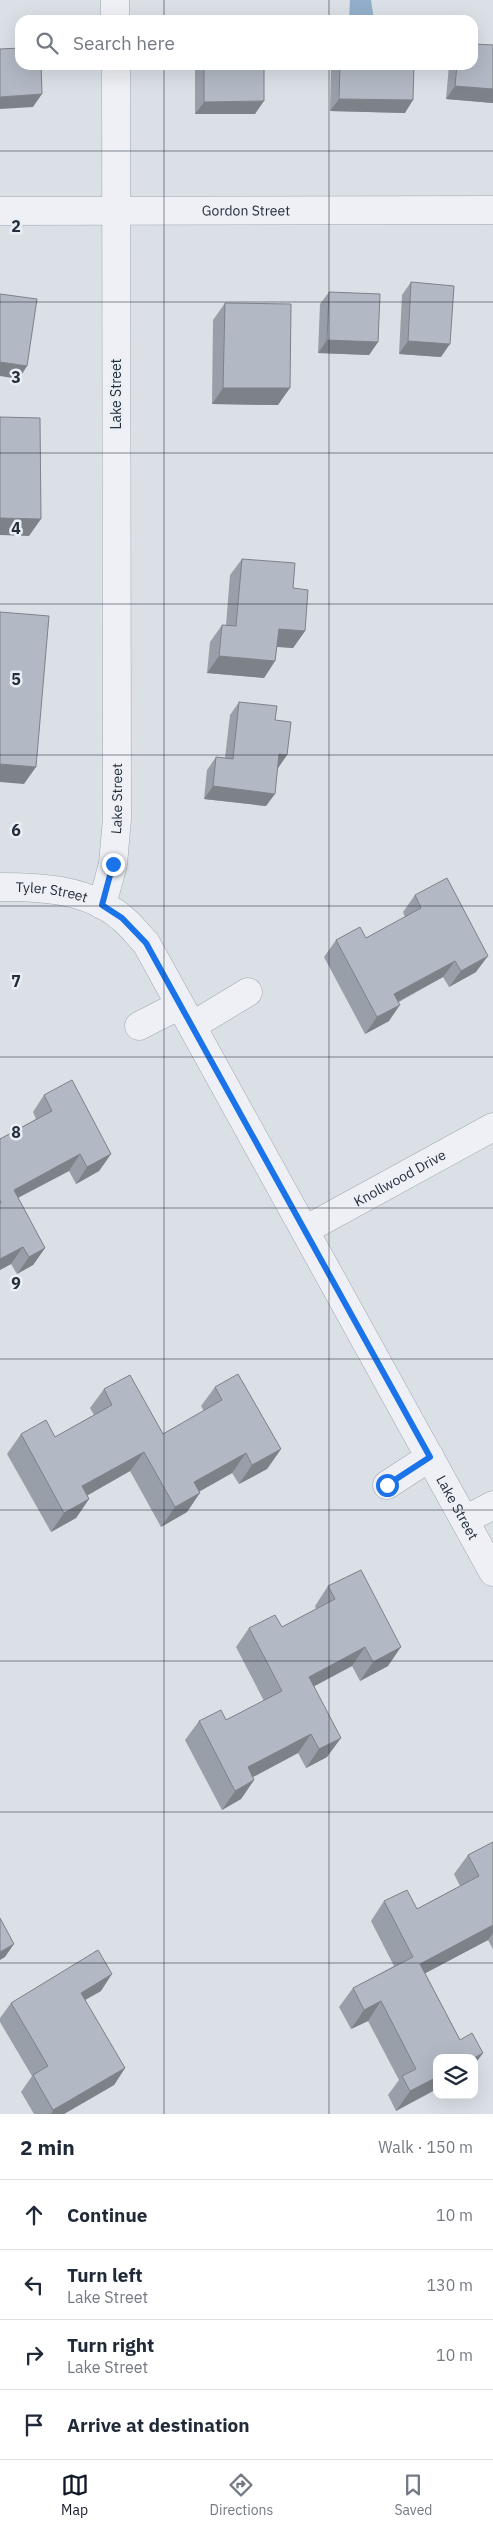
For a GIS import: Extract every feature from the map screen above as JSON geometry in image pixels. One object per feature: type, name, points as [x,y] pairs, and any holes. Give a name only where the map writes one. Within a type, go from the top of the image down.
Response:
[{"type":"street","points":[[115,0],[115,15]]},
{"type":"street","name":"Lake Street","points":[[116,70],[117,820],[113,864],[102,905],[122,918],[146,943],[493,1572]]},
{"type":"street","name":"Gordon Street","points":[[0,211],[493,210]]},
{"type":"street","name":"Tyler Street","points":[[0,887],[38,887],[71,892],[102,905]]},
{"type":"street","points":[[138,1026],[186,1016],[248,992]]},
{"type":"street","name":"Knollwood Drive","points":[[305,1230],[493,1127]]},
{"type":"street","points":[[387,1485],[430,1457]]},
{"type":"street","points":[[465,1520],[493,1505]]},
{"type":"water","points":[[350,0],[371,0],[373,15],[349,15]]},
{"type":"building","points":[[478,44],[493,45],[493,89],[455,86],[457,70],[478,70]]},
{"type":"building","points":[[15,48],[15,70],[41,70],[42,94],[0,97],[0,49]]},
{"type":"building","points":[[204,70],[264,70],[264,101],[204,102]]},
{"type":"building","points":[[340,70],[414,70],[413,100],[339,99]]},
{"type":"building","points":[[411,282],[454,286],[450,344],[408,341]]},
{"type":"building","points":[[329,292],[380,294],[378,342],[327,340]]},
{"type":"building","points":[[0,294],[37,299],[27,366],[0,362]]},
{"type":"building","points":[[225,303],[291,304],[290,388],[223,388]]},
{"type":"building","points":[[0,417],[40,418],[41,519],[0,518]]},
{"type":"building","points":[[242,559],[295,563],[293,588],[308,590],[305,631],[279,629],[275,661],[219,656],[222,625],[236,626]]},
{"type":"building","points":[[0,612],[49,616],[36,767],[0,764]]},
{"type":"building","points":[[239,702],[277,706],[275,720],[291,722],[287,755],[279,754],[275,794],[213,786],[216,757],[233,759]]},
{"type":"building","points":[[447,878],[488,956],[461,971],[455,961],[394,994],[400,1005],[377,1017],[336,940],[360,927],[366,938],[421,908],[415,895]]},
{"type":"building","points":[[72,1080],[111,1154],[87,1167],[80,1154],[14,1190],[45,1248],[29,1257],[23,1247],[0,1259],[0,1139],[52,1111],[44,1095]]},
{"type":"building","points":[[238,1374],[281,1449],[252,1465],[246,1453],[194,1482],[200,1493],[175,1507],[144,1452],[82,1486],[89,1499],[64,1513],[21,1434],[46,1420],[55,1437],[112,1405],[104,1389],[130,1375],[163,1434],[222,1400],[215,1387]]},
{"type":"building","points":[[361,1570],[401,1647],[373,1662],[365,1647],[309,1677],[341,1738],[319,1749],[311,1734],[248,1767],[254,1780],[235,1791],[199,1721],[221,1710],[226,1720],[282,1691],[249,1628],[275,1615],[282,1627],[335,1599],[328,1586]]},
{"type":"building","points":[[493,1842],[493,1925],[420,1964],[460,2040],[472,2033],[483,2053],[478,2056],[478,2054],[433,2054],[433,2079],[410,2091],[402,2076],[416,2069],[381,2001],[364,2010],[353,1988],[413,1957],[384,1901],[407,1890],[417,1909],[479,1876],[468,1855]]},
{"type":"building","points":[[0,1918],[14,1944],[0,1952]]},
{"type":"building","points":[[98,1950],[112,1974],[81,1993],[125,2068],[53,2110],[33,2075],[48,2066],[11,2003]]},
{"type":"route","points":[[113,864],[102,905],[122,918],[146,943],[430,1457],[387,1485]]}]
